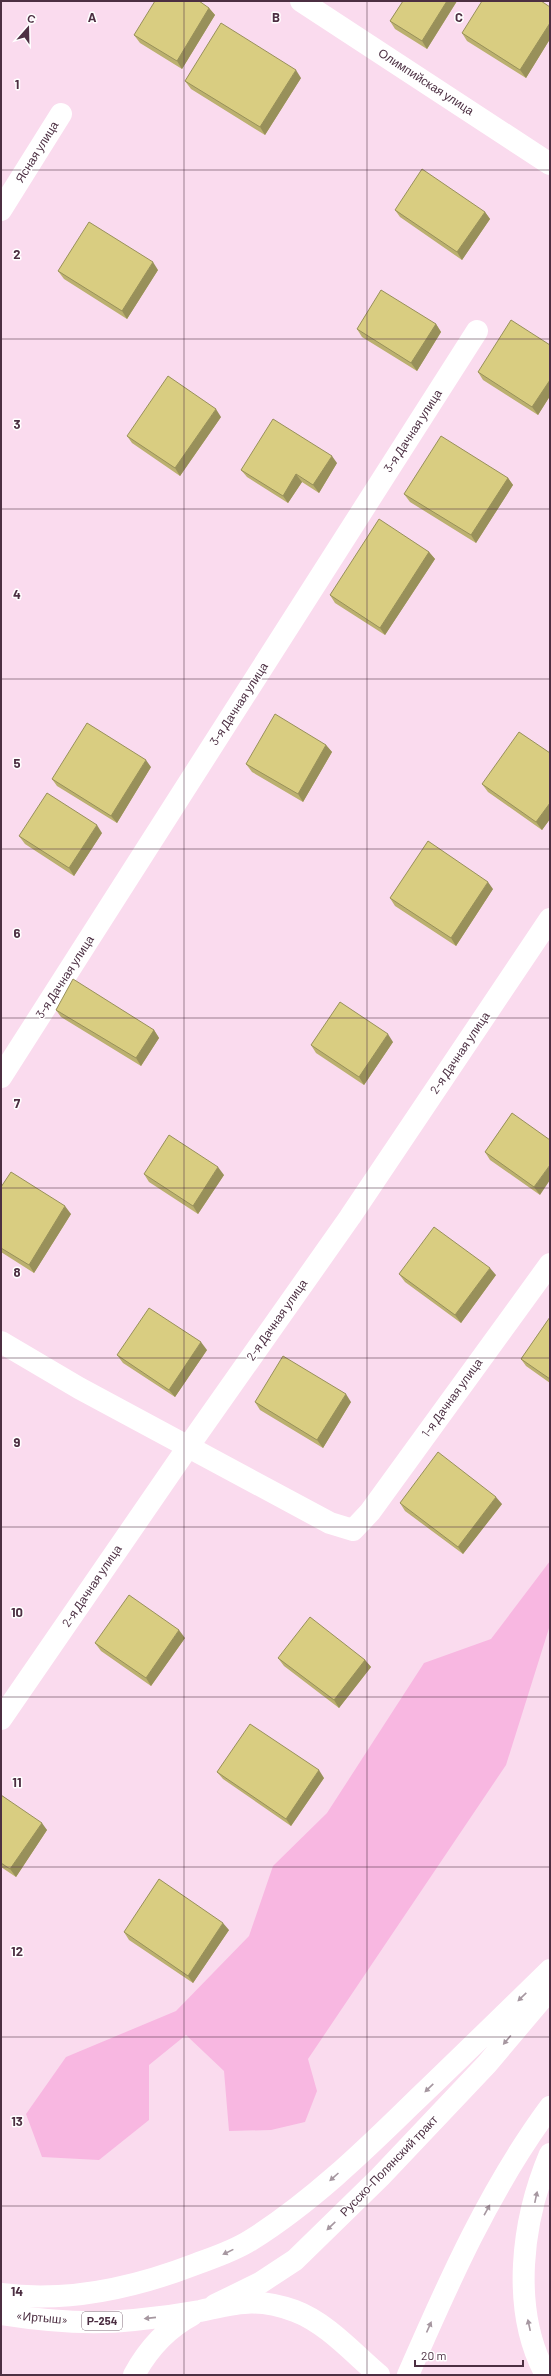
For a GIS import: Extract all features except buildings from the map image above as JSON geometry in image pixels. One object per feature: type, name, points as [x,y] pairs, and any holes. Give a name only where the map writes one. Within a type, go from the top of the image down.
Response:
[{"type":"main road","name":"Олимпийская улица","points":[[301,1],[548,157]]},
{"type":"main road","name":"Ясная улица","points":[[1,210],[61,114]]},
{"type":"main road","name":"3-я Дачная улица","points":[[1,1077],[477,331]]},
{"type":"main road","name":"2-я Дачная улица","points":[[1,1719],[188,1447],[350,1217],[550,919]]},
{"type":"main road","name":"1-я Дачная улица","points":[[188,1447],[330,1523],[353,1530],[370,1512],[550,1264]]},
{"type":"main road","points":[[1,1342],[79,1388],[188,1447]]},
{"type":"main road","points":[[1,2294],[18,2297],[65,2296],[105,2292],[151,2281],[222,2255],[250,2241],[280,2221],[363,2151],[550,1970]]},
{"type":"main road","name":"Русско-Полянский тракт","points":[[202,2310],[260,2283],[296,2260],[380,2177],[487,2064],[550,1989]]},
{"type":"main road","points":[[408,2375],[448,2283],[510,2168],[550,2107]]},
{"type":"main road","points":[[546,2375],[537,2358],[528,2323],[524,2281],[527,2236],[540,2179],[550,2154]]},
{"type":"main road","name":"«Иртыш»","points":[[1,2314],[44,2320],[132,2320],[202,2310],[226,2304],[250,2302],[274,2305],[297,2312],[318,2323],[379,2375]]},
{"type":"main road","name":"«Иртыш»","points":[[134,2375],[145,2355],[162,2336],[180,2322],[202,2310]]},
{"type":"main road","name":"«Иртыш»","points":[[336,2339],[351,2355],[363,2375]]},
{"type":"shaded area","points":[[550,1561],[550,1625],[506,1765],[308,2059],[317,2091],[305,2122],[271,2130],[229,2131],[224,2071],[186,2035],[149,2065],[149,2120],[99,2160],[42,2157],[26,2114],[66,2057],[176,2011],[249,1936],[273,1866],[327,1813],[424,1663],[491,1639]]}]
